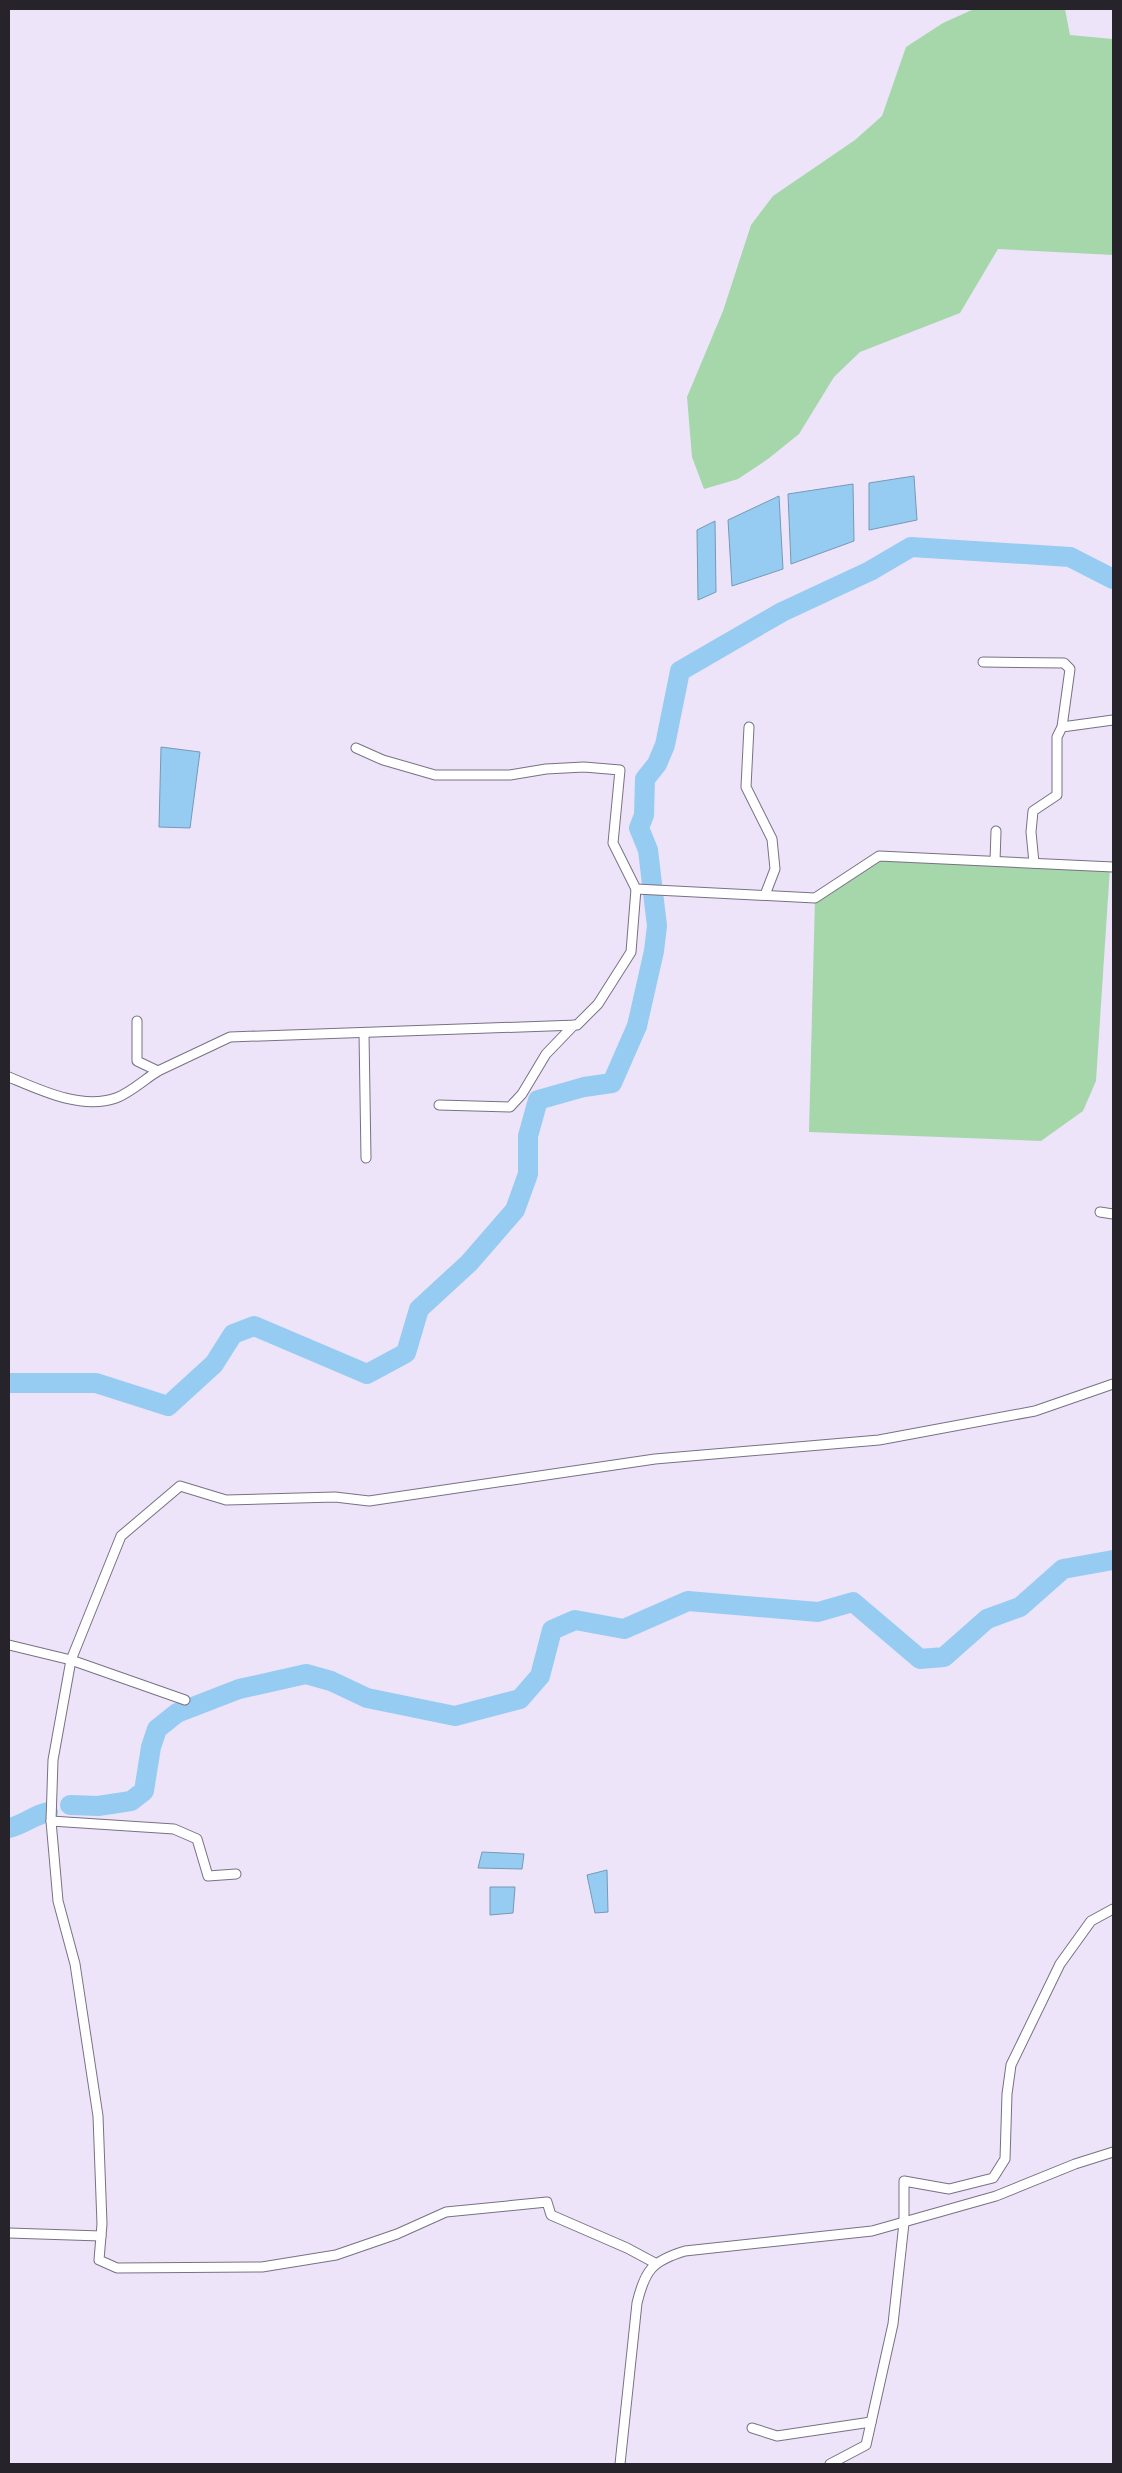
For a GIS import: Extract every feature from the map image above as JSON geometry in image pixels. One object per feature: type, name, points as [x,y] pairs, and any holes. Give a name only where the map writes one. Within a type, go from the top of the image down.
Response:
[{"type":"street","points":[[983,662],[1064,662],[1070,669],[1062,727],[1057,737],[1057,795],[1034,811],[1031,832],[1034,862]]},
{"type":"street","points":[[1062,727],[1113,720]]},
{"type":"street","points":[[749,727],[746,787],[772,839],[775,869],[765,895]]},
{"type":"street","points":[[9,1077],[40,1090],[84,1101],[116,1098],[158,1070],[230,1037],[577,1025],[598,1004],[630,952],[636,889],[613,843],[620,770],[584,767],[546,768],[510,775],[435,775],[383,760],[356,748]]},
{"type":"street","points":[[996,831],[996,861]]},
{"type":"street","points":[[636,889],[815,898],[879,856],[1113,867]]},
{"type":"street","points":[[137,1021],[137,1061],[158,1070]]},
{"type":"street","points":[[439,1105],[510,1107],[522,1094],[546,1054],[574,1025]]},
{"type":"street","points":[[364,1033],[366,1158]]},
{"type":"street","points":[[1100,1212],[1113,1214]]},
{"type":"street","points":[[655,2263],[628,2248],[551,2215],[547,2202],[446,2212],[397,2234],[336,2255],[262,2267],[117,2268],[100,2260],[102,2236],[98,2116],[75,1964],[58,1901],[51,1821],[53,1760],[71,1660],[121,1536],[180,1486],[226,1500],[335,1497],[369,1501],[655,1459],[879,1440],[1035,1411],[1113,1384]]},
{"type":"street","points":[[9,1645],[71,1660],[185,1700]]},
{"type":"street","points":[[51,1821],[174,1829],[197,1839],[208,1876],[236,1874]]},
{"type":"street","points":[[830,2464],[866,2446],[893,2324],[904,2223],[904,2182],[948,2189],[993,2178],[1005,2159],[1007,2094],[1011,2066],[1060,1964],[1091,1921],[1113,1909]]},
{"type":"street","points":[[620,2464],[637,2303],[643,2279],[655,2263],[667,2256],[685,2251],[872,2231],[996,2196],[1075,2164],[1113,2152]]},
{"type":"street","points":[[9,2232],[102,2236]]},
{"type":"street","points":[[752,2428],[777,2436],[871,2422]]},
{"type":"green space","points":[[974,9],[1065,9],[1070,35],[1113,39],[1113,255],[998,249],[960,313],[860,352],[834,377],[799,434],[768,459],[738,479],[704,489],[692,457],[687,397],[723,311],[751,225],[773,196],[855,140],[882,116],[906,47],[943,23]]},
{"type":"green space","points":[[879,856],[1110,867],[1096,1081],[1083,1111],[1041,1141],[809,1132],[815,898]]},
{"type":"water","points":[[914,476],[917,520],[869,530],[869,483]]},
{"type":"water","points":[[853,484],[854,541],[791,564],[788,494]]},
{"type":"water","points":[[779,496],[783,569],[732,586],[728,520]]},
{"type":"water","points":[[715,521],[716,592],[698,600],[697,530]]},
{"type":"water","points":[[161,747],[200,752],[190,828],[159,827]]},
{"type":"water","points":[[482,1852],[524,1854],[522,1869],[478,1868]]},
{"type":"water","points":[[607,1870],[608,1912],[595,1913],[587,1875]]},
{"type":"water","points":[[490,1887],[515,1887],[513,1913],[490,1915]]},
{"type":"waterway","points":[[9,1383],[96,1383],[168,1406],[214,1364],[233,1334],[254,1326],[367,1374],[406,1353],[419,1309],[469,1263],[515,1210],[528,1174],[528,1136],[538,1100],[584,1087],[612,1083],[637,1026],[654,951],[657,926],[648,850],[639,828],[644,815],[645,779],[657,764],[665,745],[680,671],[782,612],[870,571],[911,547],[1070,557],[1113,579]]},
{"type":"waterway","points":[[70,1805],[98,1806],[131,1801],[144,1791],[151,1747],[157,1729],[177,1713],[239,1689],[306,1674],[331,1681],[367,1698],[455,1716],[520,1699],[540,1676],[552,1630],[575,1620],[624,1629],[688,1601],[818,1612],[853,1602],[920,1659],[944,1657],[987,1619],[1020,1607],[1063,1569],[1113,1560]]},
{"type":"waterway","points":[[9,1828],[48,1812]]}]
